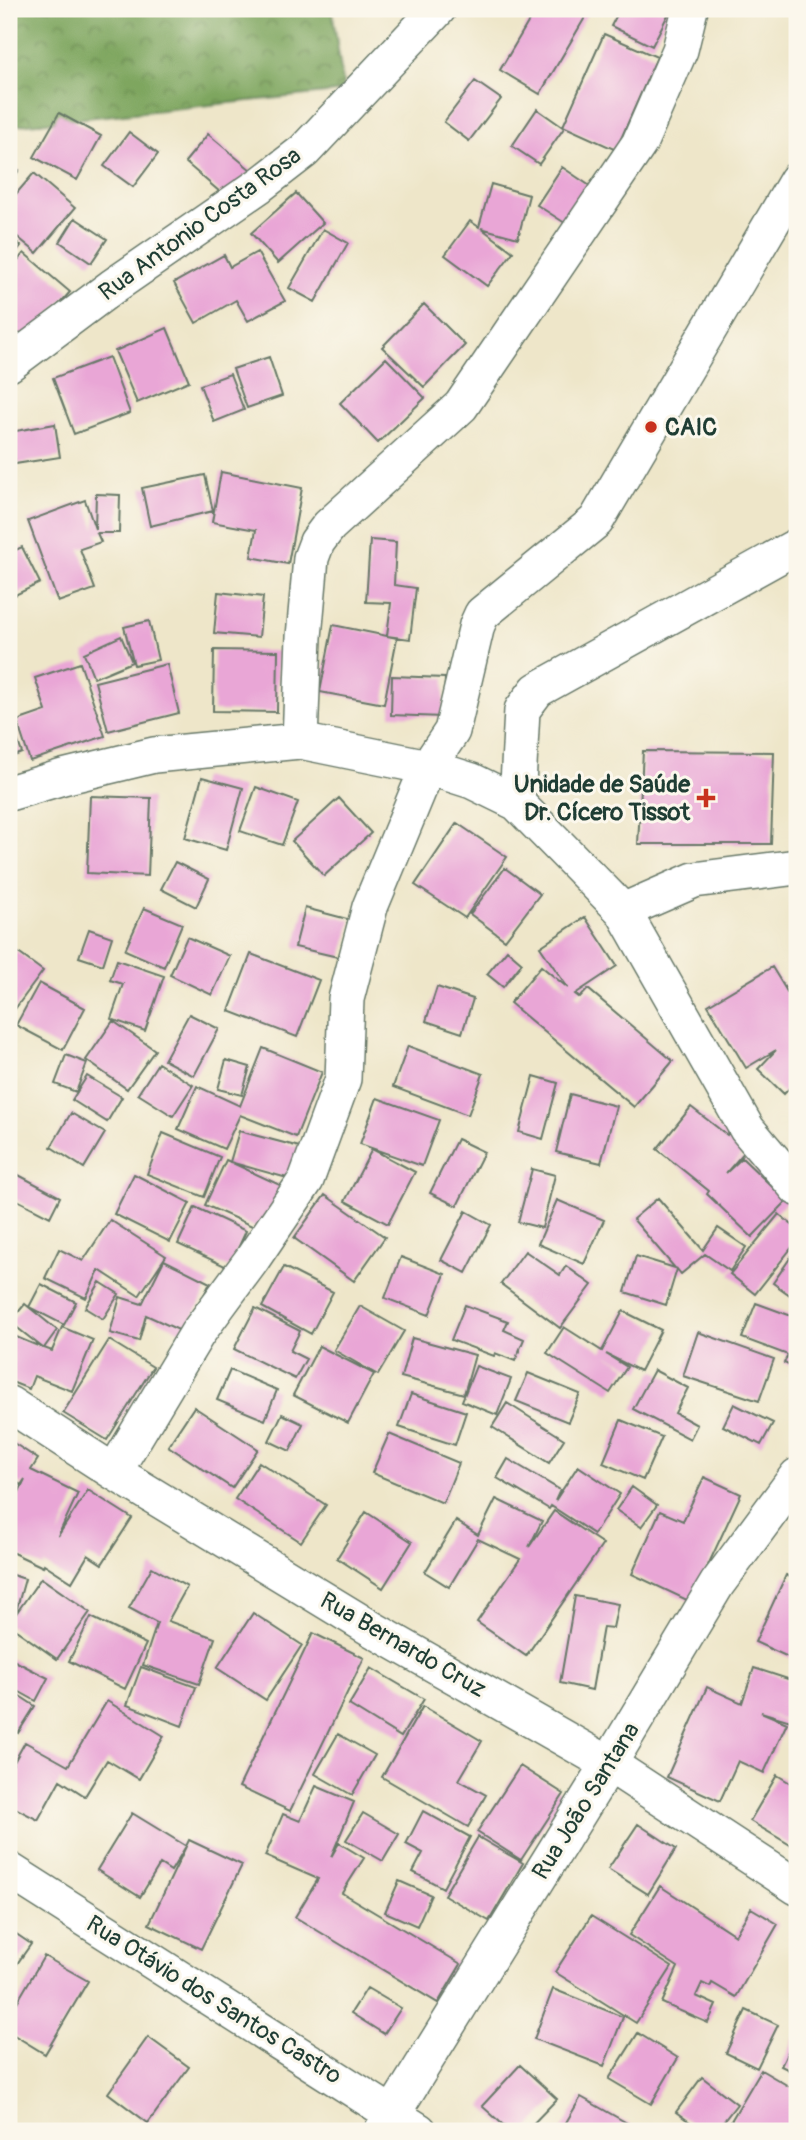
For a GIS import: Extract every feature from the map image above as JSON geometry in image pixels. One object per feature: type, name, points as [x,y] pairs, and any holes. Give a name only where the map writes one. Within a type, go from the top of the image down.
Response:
[{"type":"street","name":"Rua Antonio Costa Rosa","points":[[9,364],[112,287],[260,185],[304,150],[438,9]]},
{"type":"street","points":[[300,741],[304,637],[311,558],[317,542],[329,526],[461,406],[639,144],[680,50],[690,9]]},
{"type":"street","points":[[114,1472],[197,1334],[306,1180],[343,1079],[346,999],[370,907],[428,767],[452,731],[477,625],[482,614],[596,521],[797,180]]},
{"type":"street","points":[[517,803],[522,710],[537,690],[797,546]]},
{"type":"street","points":[[9,793],[154,754],[300,741],[428,767],[472,781],[517,803],[623,911],[747,1129],[797,1188]]},
{"type":"street","points":[[623,911],[694,880],[797,867]]},
{"type":"street","name":"Rua Bernardo Cruz","points":[[9,1404],[114,1472],[372,1629],[609,1764],[797,1887]]},
{"type":"street","name":"Rua João Santana","points":[[398,2125],[717,1584],[797,1476]]},
{"type":"street","name":"Rua Otávio dos Santos Castro","points":[[9,1870],[398,2125]]},
{"type":"green space","points":[[9,9],[332,9],[344,91],[9,126]]},
{"type":"building","points":[[536,9],[590,9],[540,94],[500,70]]},
{"type":"building","points":[[620,9],[671,9],[652,46],[611,26]]},
{"type":"building","points":[[604,34],[657,57],[616,150],[563,126]]},
{"type":"building","points":[[475,81],[501,99],[469,141],[444,122]]},
{"type":"building","points":[[537,109],[564,128],[539,164],[512,146]]},
{"type":"building","points":[[59,113],[101,136],[77,180],[34,157]]},
{"type":"building","points":[[129,132],[158,154],[133,187],[104,166]]},
{"type":"building","points":[[208,134],[251,170],[227,198],[185,162]]},
{"type":"building","points":[[9,164],[19,170],[9,185]]},
{"type":"building","points":[[562,167],[593,188],[568,225],[537,205]]},
{"type":"building","points":[[34,173],[75,208],[37,253],[9,230],[9,202]]},
{"type":"building","points":[[491,184],[529,195],[518,238],[481,228],[513,252],[487,286],[445,255],[470,221],[479,227]]},
{"type":"building","points":[[296,193],[323,223],[278,263],[251,233]]},
{"type":"building","points":[[75,218],[107,239],[91,263],[60,242]]},
{"type":"building","points":[[323,229],[348,243],[315,302],[289,288]]},
{"type":"building","points":[[9,236],[21,246],[9,261]]},
{"type":"building","points":[[257,252],[285,301],[248,321],[236,300],[196,323],[174,283],[224,255],[230,267]]},
{"type":"building","points":[[24,253],[70,292],[26,342],[9,327],[9,270]]},
{"type":"building","points":[[424,304],[465,345],[424,387],[382,347]]},
{"type":"building","points":[[167,328],[189,381],[137,403],[115,351]]},
{"type":"building","points":[[109,357],[130,413],[74,434],[53,378]]},
{"type":"building","points":[[269,357],[282,396],[247,408],[233,369]]},
{"type":"building","points":[[386,358],[425,398],[378,443],[340,403]]},
{"type":"building","points":[[230,374],[244,410],[214,422],[200,385]]},
{"type":"building","points":[[55,424],[60,457],[15,464],[10,432]]},
{"type":"building","points":[[221,472],[302,488],[288,564],[251,557],[256,530],[212,522]]},
{"type":"building","points":[[205,475],[213,511],[150,526],[142,488]]},
{"type":"building","points":[[96,494],[120,495],[119,533],[97,533],[101,542],[80,549],[95,589],[58,602],[28,521],[85,500],[95,529]]},
{"type":"building","points":[[370,540],[396,542],[394,585],[416,588],[410,639],[387,636],[391,603],[366,602]]},
{"type":"building","points":[[22,547],[40,583],[9,598],[9,553]]},
{"type":"building","points":[[218,592],[263,597],[259,637],[214,633]]},
{"type":"building","points":[[149,621],[158,660],[134,665],[124,627]]},
{"type":"building","points":[[333,625],[397,638],[384,704],[320,692]]},
{"type":"building","points":[[121,636],[132,662],[94,678],[84,653]]},
{"type":"building","points":[[214,650],[278,651],[277,712],[213,711]]},
{"type":"building","points":[[80,663],[105,736],[30,761],[17,721],[46,711],[35,678]]},
{"type":"building","points":[[167,664],[179,713],[108,731],[95,682]]},
{"type":"building","points":[[392,676],[445,678],[443,717],[391,715]]},
{"type":"building","points":[[9,717],[22,753],[9,758]]},
{"type":"building","name":"Unidade de Saúde Dr. Cícero Tissot","points":[[643,751],[774,752],[771,844],[638,844]]},
{"type":"building","points":[[202,777],[243,788],[226,850],[185,838]]},
{"type":"building","points":[[256,787],[298,802],[282,845],[240,831]]},
{"type":"building","points":[[90,796],[151,798],[148,876],[87,873]]},
{"type":"building","points":[[339,798],[371,833],[324,876],[292,841]]},
{"type":"building","points":[[457,823],[507,857],[465,918],[415,885]]},
{"type":"building","points":[[175,862],[209,879],[196,907],[161,889]]},
{"type":"building","points":[[505,868],[540,894],[505,940],[470,914]]},
{"type":"building","points":[[144,908],[182,924],[164,967],[125,950]]},
{"type":"building","points":[[305,908],[351,920],[342,958],[295,947]]},
{"type":"building","points":[[585,917],[617,966],[575,994],[580,998],[588,989],[673,1061],[634,1107],[510,1003],[541,966],[568,988],[540,947]]},
{"type":"building","points":[[89,929],[112,937],[103,965],[79,957]]},
{"type":"building","points":[[187,937],[230,956],[212,995],[170,975]]},
{"type":"building","points":[[9,946],[43,971],[9,1017]]},
{"type":"building","points":[[507,950],[522,963],[503,987],[487,974]]},
{"type":"building","points":[[251,954],[319,980],[297,1037],[229,1011]]},
{"type":"building","points":[[117,960],[164,976],[145,1031],[111,1019],[123,984],[110,980]]},
{"type":"building","points":[[772,967],[797,1008],[797,1038],[790,1042],[797,1048],[797,1080],[784,1094],[758,1069],[776,1050],[746,1068],[708,1005]]},
{"type":"building","points":[[39,983],[85,1008],[63,1050],[16,1025]]},
{"type":"building","points":[[437,987],[473,999],[462,1033],[426,1021]]},
{"type":"building","points":[[189,1014],[219,1029],[194,1076],[164,1060]]},
{"type":"building","points":[[113,1021],[155,1050],[127,1089],[86,1060]]},
{"type":"building","points":[[408,1046],[483,1074],[468,1115],[393,1087]]},
{"type":"building","points":[[263,1048],[322,1072],[296,1137],[240,1115],[224,1149],[178,1129],[197,1086],[240,1106]]},
{"type":"building","points":[[66,1055],[87,1063],[76,1092],[55,1084]]},
{"type":"building","points":[[226,1060],[250,1067],[242,1095],[218,1089]]},
{"type":"building","points":[[158,1063],[193,1085],[173,1116],[138,1094]]},
{"type":"building","points":[[87,1076],[122,1097],[107,1122],[72,1100]]},
{"type":"building","points":[[534,1076],[558,1083],[543,1139],[519,1132]]},
{"type":"building","points":[[570,1094],[616,1106],[601,1163],[556,1152]]},
{"type":"building","points":[[377,1098],[439,1120],[422,1166],[360,1144]]},
{"type":"building","points":[[691,1107],[747,1149],[726,1173],[742,1158],[787,1201],[752,1237],[707,1194],[709,1191],[657,1149]]},
{"type":"building","points":[[71,1113],[105,1133],[84,1168],[51,1147]]},
{"type":"building","points":[[239,1131],[307,1149],[298,1181],[230,1162]]},
{"type":"building","points":[[163,1133],[220,1157],[204,1197],[147,1174]]},
{"type":"building","points":[[457,1139],[484,1152],[457,1206],[430,1193]]},
{"type":"building","points":[[372,1149],[415,1172],[388,1224],[345,1201]]},
{"type":"building","points":[[226,1160],[282,1186],[261,1230],[205,1205]]},
{"type":"building","points":[[532,1169],[555,1175],[542,1228],[518,1222]]},
{"type":"building","points":[[11,1171],[60,1197],[50,1217],[9,1196]]},
{"type":"building","points":[[134,1174],[190,1203],[170,1242],[114,1214]]},
{"type":"building","points":[[325,1195],[385,1237],[354,1281],[294,1238]]},
{"type":"building","points":[[658,1198],[703,1250],[718,1228],[746,1247],[730,1271],[705,1254],[681,1274],[677,1269],[666,1305],[625,1292],[636,1256],[675,1268],[633,1219]]},
{"type":"building","points":[[557,1200],[604,1220],[584,1264],[538,1244]]},
{"type":"building","points":[[195,1207],[246,1231],[229,1268],[178,1244]]},
{"type":"building","points":[[466,1211],[491,1225],[466,1273],[441,1260]]},
{"type":"building","points":[[779,1214],[797,1229],[797,1241],[755,1294],[730,1274]]},
{"type":"building","points":[[110,1220],[166,1256],[139,1296],[99,1270],[86,1298],[45,1278],[59,1249],[83,1261]]},
{"type":"building","points":[[797,1248],[797,1300],[773,1283]]},
{"type":"building","points":[[525,1251],[560,1275],[566,1266],[592,1285],[560,1328],[501,1284]]},
{"type":"building","points":[[401,1257],[445,1274],[429,1315],[385,1298]]},
{"type":"building","points":[[164,1260],[210,1283],[185,1333],[146,1315],[139,1341],[110,1333],[120,1297],[142,1304]]},
{"type":"building","points":[[284,1267],[333,1292],[311,1334],[262,1307]]},
{"type":"building","points":[[100,1282],[119,1294],[103,1319],[85,1308]]},
{"type":"building","points":[[41,1284],[76,1302],[64,1325],[29,1307]]},
{"type":"building","points":[[756,1303],[797,1318],[797,1369],[784,1363],[788,1355],[742,1338]]},
{"type":"building","points":[[25,1304],[57,1330],[44,1348],[52,1351],[62,1327],[93,1340],[72,1391],[34,1376],[29,1389],[9,1381],[9,1334],[43,1348],[10,1322]]},
{"type":"building","points":[[465,1305],[508,1321],[504,1330],[524,1339],[515,1361],[451,1340]]},
{"type":"building","points":[[360,1306],[404,1331],[378,1375],[334,1350]]},
{"type":"building","points":[[255,1308],[300,1331],[290,1351],[306,1359],[295,1379],[234,1349]]},
{"type":"building","points":[[623,1311],[661,1330],[640,1371],[606,1354],[627,1367],[610,1393],[547,1353],[564,1327],[602,1351]]},
{"type":"building","points":[[698,1332],[774,1359],[759,1401],[683,1376]]},
{"type":"building","points":[[412,1338],[475,1355],[464,1394],[401,1377]]},
{"type":"building","points":[[109,1340],[153,1367],[107,1440],[63,1413]]},
{"type":"building","points":[[319,1346],[374,1374],[348,1423],[293,1395]]},
{"type":"building","points":[[476,1366],[511,1379],[497,1415],[462,1401]]},
{"type":"building","points":[[230,1370],[277,1390],[265,1420],[217,1400]]},
{"type":"building","points":[[654,1370],[688,1388],[675,1413],[697,1425],[690,1439],[633,1409]]},
{"type":"building","points":[[528,1373],[580,1394],[568,1422],[516,1401]]},
{"type":"building","points":[[411,1394],[466,1412],[455,1445],[399,1427]]},
{"type":"building","points":[[507,1403],[564,1439],[549,1463],[492,1427]]},
{"type":"building","points":[[734,1404],[773,1423],[761,1445],[723,1426]]},
{"type":"building","points":[[194,1407],[258,1449],[232,1488],[168,1446]]},
{"type":"building","points":[[282,1414],[303,1424],[290,1451],[269,1441]]},
{"type":"building","points":[[621,1420],[662,1437],[643,1480],[603,1463]]},
{"type":"building","points":[[389,1434],[459,1463],[443,1503],[372,1473]]},
{"type":"building","points":[[9,1440],[38,1459],[31,1470],[78,1493],[58,1536],[88,1490],[132,1518],[102,1564],[88,1555],[72,1582],[44,1564],[43,1567],[9,1551],[9,1513],[25,1479],[21,1485],[9,1477]]},
{"type":"building","points":[[508,1459],[560,1490],[555,1501],[578,1466],[620,1494],[594,1534],[551,1506],[549,1509],[497,1478]]},
{"type":"building","points":[[259,1462],[326,1505],[301,1542],[235,1499]]},
{"type":"building","points":[[704,1477],[741,1494],[691,1602],[632,1574],[660,1511],[683,1521]]},
{"type":"building","points":[[632,1487],[657,1505],[641,1527],[616,1510]]},
{"type":"building","points":[[496,1499],[542,1521],[529,1547],[554,1511],[603,1544],[526,1656],[477,1622],[520,1559],[478,1539],[449,1587],[425,1572],[456,1521],[478,1535]]},
{"type":"building","points":[[366,1512],[412,1542],[383,1588],[337,1558]]},
{"type":"building","points":[[152,1567],[187,1587],[168,1621],[215,1638],[199,1684],[143,1665],[157,1623],[129,1608]]},
{"type":"building","points":[[9,1574],[25,1579],[15,1615],[41,1578],[90,1612],[57,1659],[9,1625]]},
{"type":"building","points":[[786,1575],[797,1580],[797,1661],[755,1642]]},
{"type":"building","points":[[575,1596],[618,1604],[613,1628],[603,1627],[592,1690],[560,1683]]},
{"type":"building","points":[[253,1613],[302,1645],[266,1700],[217,1668]]},
{"type":"building","points":[[91,1617],[146,1644],[125,1689],[69,1661]]},
{"type":"building","points":[[313,1633],[364,1658],[290,1811],[239,1787]]},
{"type":"building","points":[[9,1658],[48,1678],[36,1701],[9,1686]]},
{"type":"building","points":[[141,1667],[196,1687],[182,1726],[127,1705]]},
{"type":"building","points":[[371,1668],[424,1699],[401,1737],[349,1705]]},
{"type":"building","points":[[754,1668],[797,1682],[797,1723],[761,1712],[787,1723],[764,1773],[738,1761],[720,1801],[667,1777],[707,1687],[742,1703]]},
{"type":"building","points":[[9,1689],[35,1706],[18,1733],[9,1727]]},
{"type":"building","points":[[107,1701],[164,1736],[139,1779],[107,1760],[85,1796],[60,1780],[38,1820],[9,1805],[9,1771],[25,1742],[68,1766]]},
{"type":"building","points":[[423,1706],[482,1741],[459,1780],[486,1795],[468,1827],[382,1777]]},
{"type":"building","points":[[338,1734],[375,1755],[352,1795],[315,1774]]},
{"type":"building","points":[[520,1766],[564,1794],[521,1860],[477,1832]]},
{"type":"building","points":[[777,1775],[797,1787],[797,1849],[750,1821]]},
{"type":"building","points":[[316,1786],[354,1802],[331,1857],[339,1843],[364,1858],[342,1893],[461,1964],[438,2003],[295,1917],[318,1879],[265,1856],[283,1814],[300,1821]]},
{"type":"building","points":[[423,1811],[470,1837],[443,1888],[413,1872],[423,1853],[406,1844]]},
{"type":"building","points":[[132,1813],[186,1846],[171,1871],[160,1864],[140,1897],[97,1870]]},
{"type":"building","points":[[363,1813],[399,1834],[383,1861],[346,1840]]},
{"type":"building","points":[[638,1824],[676,1849],[648,1894],[608,1869]]},
{"type":"building","points":[[478,1837],[523,1863],[489,1921],[444,1895]]},
{"type":"building","points":[[189,1840],[242,1865],[201,1949],[149,1924]]},
{"type":"building","points":[[399,1881],[431,1895],[417,1926],[385,1912]]},
{"type":"building","points":[[660,1886],[735,1935],[751,1908],[778,1924],[736,1997],[712,1983],[710,1987],[702,1983],[696,1996],[716,2005],[708,2023],[662,2003],[678,1967],[629,1935]]},
{"type":"building","points":[[591,1916],[672,1967],[636,2023],[555,1972]]},
{"type":"building","points":[[9,1929],[31,1944],[9,1975]]},
{"type":"building","points":[[44,1956],[88,1981],[45,2054],[9,2032],[9,2016]]},
{"type":"building","points":[[367,1988],[401,2008],[384,2034],[351,2013]]},
{"type":"building","points":[[553,1989],[623,2017],[604,2066],[534,2039]]},
{"type":"building","points":[[746,2010],[778,2025],[757,2068],[726,2053]]},
{"type":"building","points":[[638,2033],[678,2058],[651,2104],[609,2079]]},
{"type":"building","points":[[797,2033],[797,2074],[781,2066]]},
{"type":"building","points":[[148,2037],[189,2067],[148,2123],[108,2093]]},
{"type":"building","points":[[520,2065],[557,2099],[526,2131],[510,2131],[482,2106]]},
{"type":"building","points":[[761,2070],[797,2091],[797,2123],[792,2131],[725,2131]]},
{"type":"building","points":[[702,2077],[737,2104],[716,2131],[702,2131],[676,2112]]},
{"type":"building","points":[[581,2097],[641,2131],[561,2131]]},
{"type":"place","name":"CAIC","points":[[651,427]]},
{"type":"place","name":"Unidade de Saúde Dr. Cícero Tissot","points":[[706,798]]}]
